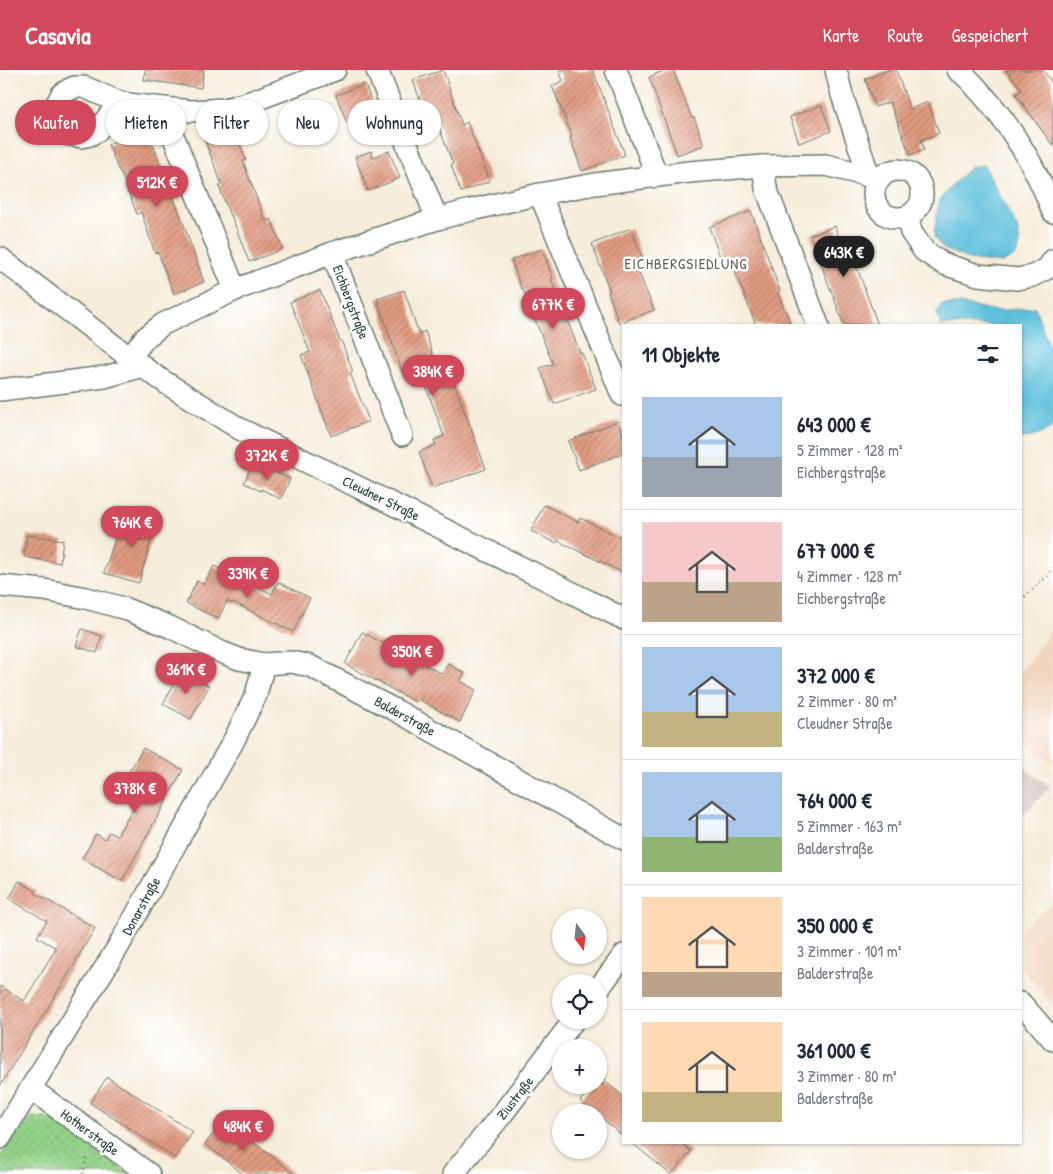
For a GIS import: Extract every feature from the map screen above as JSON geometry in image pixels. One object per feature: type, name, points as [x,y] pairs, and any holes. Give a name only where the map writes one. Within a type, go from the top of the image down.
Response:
[{"type":"street","points":[[186,110],[225,109],[253,101],[335,70]]},
{"type":"street","points":[[377,70],[437,219]]},
{"type":"street","points":[[616,70],[656,176]]},
{"type":"street","points":[[836,70],[842,96],[875,177],[874,199],[879,209],[887,216],[897,218],[908,216],[916,210],[921,200],[922,190],[917,180],[909,173],[899,170],[875,177]]},
{"type":"street","points":[[958,70],[968,77],[997,111],[1023,149],[1053,212]]},
{"type":"street","points":[[177,145],[235,290]]},
{"type":"street","name":"Eichbergstraße","points":[[137,362],[145,338],[163,324],[235,290],[332,253],[437,219],[540,194],[594,184],[689,172],[763,166],[826,165],[875,177]]},
{"type":"street","points":[[763,166],[766,188],[818,324]]},
{"type":"street","points":[[540,194],[622,396]]},
{"type":"street","points":[[908,216],[911,232],[924,251],[944,264],[978,276],[1017,279],[1033,276],[1048,268],[1053,260]]},
{"type":"street","name":"Eichbergstraße","points":[[332,253],[402,435]]},
{"type":"street","name":"Cleudner Straße","points":[[0,258],[166,383],[240,429],[622,618]]},
{"type":"street","points":[[0,390],[105,377],[137,362]]},
{"type":"street","name":"Balderstraße","points":[[0,586],[53,592],[86,598],[123,608],[170,627],[239,659],[264,664],[291,662],[310,666],[397,711],[622,838]]},
{"type":"street","name":"Donarstraße","points":[[0,1138],[118,947],[234,740],[256,695],[264,664]]},
{"type":"street","points":[[607,977],[622,958]]},
{"type":"street","points":[[1022,1004],[1053,1040]]},
{"type":"street","name":"Ziustraße","points":[[453,1174],[503,1113],[567,1029]]},
{"type":"street","name":"Hotherstraße","points":[[31,1089],[149,1174]]},
{"type":"path","points":[[1022,599],[1053,568]]},
{"type":"shaded area","points":[[1053,629],[1053,763],[1022,742],[1022,670]]},
{"type":"shaded area","points":[[1022,766],[1050,787],[1022,816]]},
{"type":"shaded area","points":[[1053,903],[1053,1005],[1022,968],[1022,928]]},
{"type":"green space","points":[[31,1117],[45,1118],[63,1126],[128,1174],[0,1174],[0,1157],[20,1126]]},
{"type":"water","points":[[984,165],[1017,228],[1020,244],[1016,255],[1002,263],[968,259],[944,249],[934,237],[939,201],[971,167]]},
{"type":"water","points":[[942,304],[960,304],[998,311],[1035,307],[1053,359],[1053,426],[1038,435],[1022,438],[1022,324],[940,324],[937,314]]},
{"type":"building","points":[[145,70],[204,70],[201,88],[144,80]]},
{"type":"building","points":[[443,70],[462,125],[467,122],[490,181],[461,192],[441,132],[441,100],[420,100],[413,80]]},
{"type":"building","points":[[559,70],[593,70],[625,155],[582,171],[570,137],[572,136],[552,86],[563,81]]},
{"type":"building","points":[[666,70],[673,70],[704,145],[677,155],[649,77]]},
{"type":"building","points":[[888,70],[896,70],[910,109],[928,102],[939,133],[921,140],[924,150],[910,155],[890,102],[875,107],[865,79]]},
{"type":"building","points":[[1006,70],[1043,70],[1053,84],[1053,146],[1016,94],[1022,90]]},
{"type":"building","points":[[365,84],[371,100],[348,100],[347,123],[336,95]]},
{"type":"building","points":[[821,105],[831,131],[799,143],[790,117]]},
{"type":"building","points":[[108,145],[153,145],[204,282],[174,294],[158,252],[155,253],[141,212],[137,214]]},
{"type":"building","points":[[207,145],[240,145],[246,160],[243,161],[265,221],[271,219],[283,249],[249,262],[219,186],[222,185]]},
{"type":"building","points":[[371,151],[373,157],[389,151],[400,178],[368,191],[355,157]]},
{"type":"building","points":[[751,211],[780,291],[777,292],[791,324],[756,324],[729,256],[721,259],[709,227]]},
{"type":"building","points":[[835,226],[842,246],[855,242],[862,262],[856,265],[878,324],[844,324],[810,235]]},
{"type":"building","points":[[631,228],[643,260],[635,263],[654,310],[619,323],[608,292],[610,291],[592,244]]},
{"type":"building","points":[[542,249],[553,278],[551,279],[596,389],[554,404],[540,368],[553,364],[511,260]]},
{"type":"building","points":[[320,290],[353,372],[350,373],[369,421],[331,436],[301,355],[310,352],[290,302]]},
{"type":"building","points":[[404,290],[419,334],[425,331],[440,376],[450,372],[486,469],[432,488],[419,452],[436,445],[434,440],[444,436],[419,368],[403,374],[377,299]]},
{"type":"building","points":[[618,421],[622,432],[622,454],[579,470],[568,441]]},
{"type":"building","points":[[253,462],[290,479],[281,499],[244,483]]},
{"type":"building","points":[[544,505],[578,522],[580,518],[622,538],[622,572],[558,541],[556,543],[531,531]]},
{"type":"building","points":[[142,507],[159,512],[139,583],[104,573],[120,523],[137,528]]},
{"type":"building","points":[[27,535],[63,540],[60,563],[24,557]]},
{"type":"building","points":[[214,566],[272,594],[278,582],[310,598],[293,632],[233,602],[232,604],[227,601],[218,619],[186,603],[197,581],[204,584]]},
{"type":"building","points":[[82,629],[102,636],[97,653],[76,646]]},
{"type":"building","points":[[362,632],[443,674],[448,664],[465,673],[460,681],[476,690],[460,722],[418,699],[416,702],[345,664]]},
{"type":"building","points":[[182,670],[209,686],[191,719],[163,704]]},
{"type":"building","points":[[143,748],[183,770],[122,881],[82,859],[96,834],[105,839],[109,832],[117,836],[137,802],[118,791]]},
{"type":"building","points":[[19,881],[36,891],[35,893],[95,928],[0,1086],[0,986],[24,1001],[56,948],[37,937],[47,921],[9,899]]},
{"type":"building","points":[[107,1077],[193,1132],[175,1158],[90,1103]]},
{"type":"building","points":[[607,1083],[622,1095],[622,1135],[607,1123],[607,1104],[584,1104],[580,1101],[586,1094],[607,1094]]},
{"type":"building","points":[[224,1120],[294,1174],[243,1174],[205,1144]]},
{"type":"building","points":[[633,1144],[682,1144],[691,1151],[670,1174]]},
{"type":"district","name":"EICHBERGSIEDLUNG","points":[[686,264]]}]
